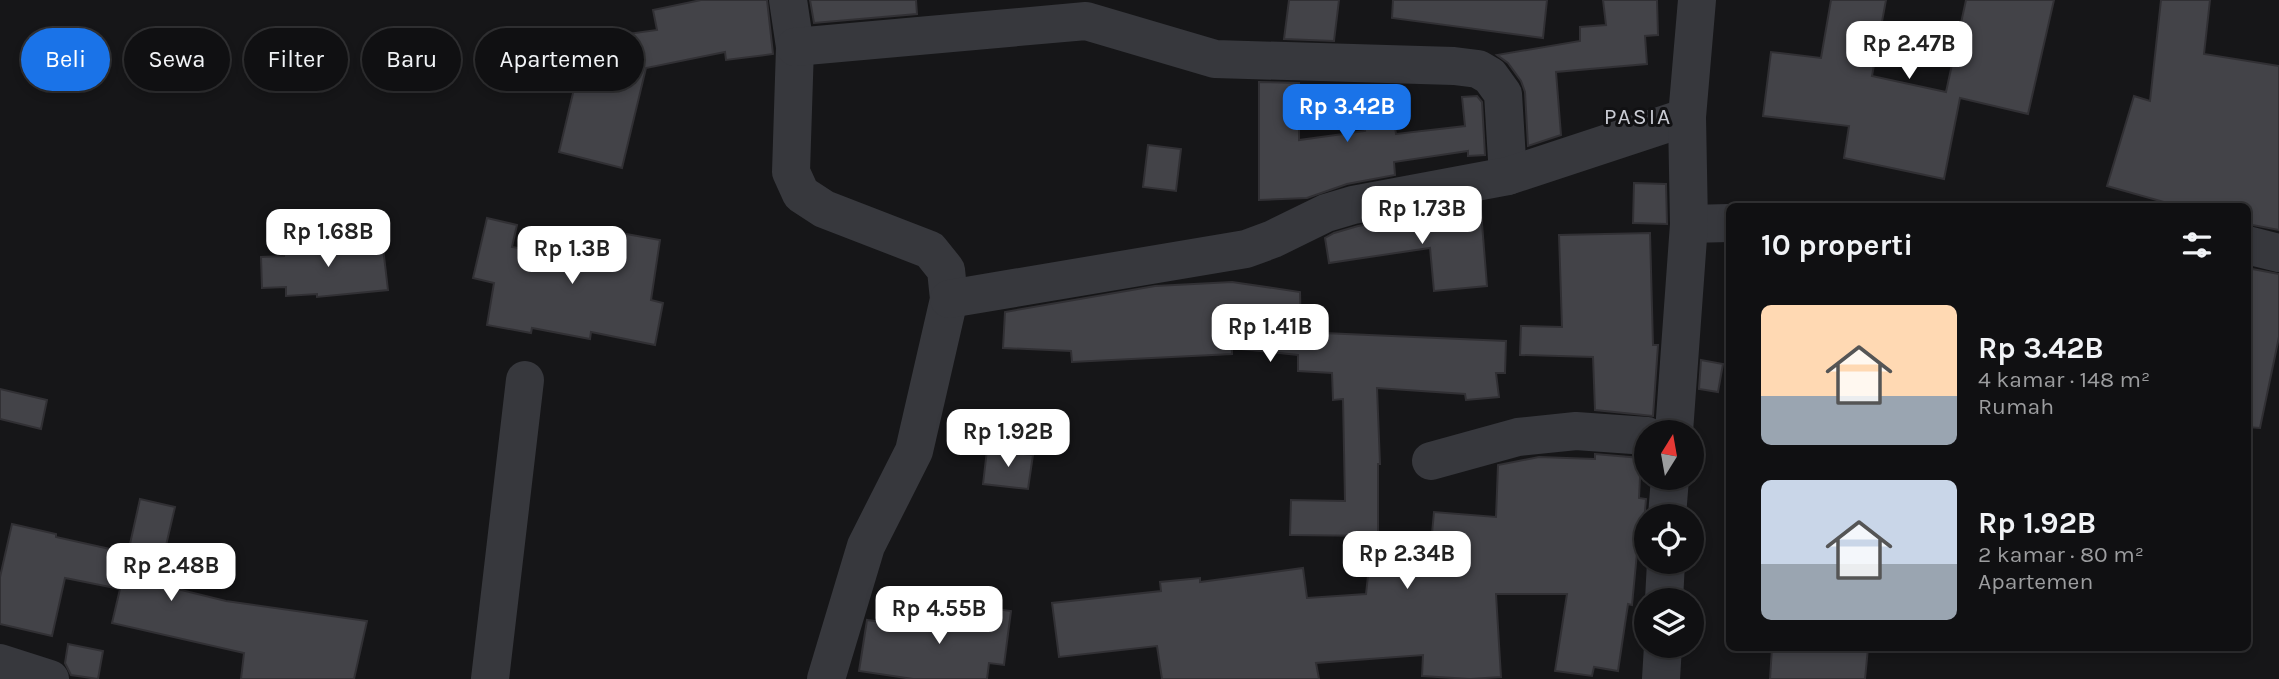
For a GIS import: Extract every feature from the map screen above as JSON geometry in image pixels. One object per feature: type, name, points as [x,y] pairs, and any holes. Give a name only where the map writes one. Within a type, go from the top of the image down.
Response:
[{"type":"street","points":[[788,0],[795,47],[791,172],[801,194],[824,209],[930,250],[946,270],[949,299],[914,451],[866,546],[826,679]]},
{"type":"street","points":[[1675,420],[1689,224],[1686,117],[1697,0]]},
{"type":"street","points":[[795,47],[1086,21],[1214,59],[1349,62],[1478,69],[1490,76],[1503,94],[1508,176]]},
{"type":"street","points":[[949,299],[1246,249],[1326,213],[1353,205],[1508,176],[1686,117]]},
{"type":"street","points":[[1689,224],[1726,223]]},
{"type":"street","points":[[2251,246],[2279,253]]},
{"type":"street","points":[[489,679],[525,380]]},
{"type":"street","points":[[1431,461],[1518,438],[1576,431],[1634,435]]},
{"type":"street","points":[[1661,679],[1662,658]]},
{"type":"street","points":[[0,663],[50,679]]},
{"type":"building","points":[[701,0],[767,0],[773,54],[726,60],[725,52],[646,68],[644,76],[644,32],[657,30],[653,10]]},
{"type":"building","points":[[810,0],[916,0],[917,14],[814,23]]},
{"type":"building","points":[[1289,0],[1339,0],[1334,41],[1284,39]]},
{"type":"building","points":[[1393,0],[1547,0],[1543,38],[1392,18]]},
{"type":"building","points":[[1603,0],[1657,0],[1658,35],[1645,36],[1647,64],[1556,72],[1561,135],[1528,146],[1525,92],[1521,81],[1508,63],[1497,55],[1580,41],[1580,27],[1606,25]]},
{"type":"building","points":[[1831,0],[1886,0],[1872,76],[1946,92],[1966,0],[2054,0],[2028,114],[1960,98],[1944,179],[1844,158],[1849,126],[1763,116],[1771,52],[1821,58]]},
{"type":"building","points":[[2161,0],[2210,0],[2204,54],[2279,66],[2279,230],[2251,225],[2251,203],[2167,203],[2107,186],[2134,96],[2150,101]]},
{"type":"building","points":[[1259,82],[1299,83],[1299,140],[1365,131],[1357,85],[1388,86],[1396,134],[1465,126],[1462,97],[1477,96],[1482,102],[1485,155],[1468,156],[1468,151],[1394,162],[1395,175],[1347,184],[1307,198],[1259,200]]},
{"type":"building","points":[[573,91],[640,91],[622,168],[559,152]]},
{"type":"building","points":[[1148,145],[1181,149],[1176,191],[1143,187]]},
{"type":"building","points":[[1634,183],[1666,184],[1667,224],[1633,223]]},
{"type":"building","points":[[1481,211],[1487,286],[1434,291],[1430,248],[1329,263],[1325,238],[1334,233],[1414,216]]},
{"type":"building","points":[[487,218],[517,225],[512,247],[592,260],[598,229],[660,240],[651,300],[663,303],[655,345],[591,332],[590,339],[532,328],[531,333],[487,325],[494,283],[473,278]]},
{"type":"building","points":[[1650,233],[1653,345],[1658,345],[1653,416],[1595,410],[1593,357],[1520,355],[1521,326],[1562,327],[1559,235]]},
{"type":"building","points":[[382,239],[388,290],[317,297],[317,294],[286,296],[286,287],[262,288],[261,257],[284,256],[283,249]]},
{"type":"building","points":[[2251,269],[2279,274],[2279,337],[2260,428],[2251,427]]},
{"type":"building","points":[[1232,282],[1300,292],[1301,332],[1506,341],[1505,373],[1496,373],[1499,397],[1466,400],[1465,394],[1377,388],[1380,464],[1378,536],[1290,535],[1291,500],[1345,501],[1343,399],[1333,400],[1332,373],[1298,371],[1298,355],[1232,348],[1232,354],[1072,362],[1071,351],[1003,348],[1005,312],[1155,286]]},
{"type":"building","points":[[1701,360],[1723,364],[1718,392],[1699,389]]},
{"type":"building","points":[[0,389],[47,400],[41,429],[0,419]]},
{"type":"building","points":[[987,450],[1033,455],[1028,489],[983,484]]},
{"type":"building","points":[[1595,454],[1634,457],[1634,490],[1639,490],[1639,498],[1646,499],[1646,504],[1634,504],[1635,574],[1632,605],[1628,604],[1618,671],[1594,667],[1592,676],[1555,671],[1567,594],[1496,594],[1501,677],[1470,679],[1422,676],[1423,655],[1316,663],[1319,679],[1162,679],[1157,646],[1059,657],[1052,603],[1161,591],[1160,582],[1200,578],[1200,582],[1303,568],[1307,598],[1366,594],[1371,548],[1430,555],[1434,512],[1496,517],[1498,465],[1539,457],[1595,459]]},
{"type":"building","points":[[140,499],[175,507],[157,584],[226,601],[367,621],[354,679],[241,679],[244,653],[112,623],[120,589],[65,578],[52,636],[0,624],[0,577],[12,524],[128,553]]},
{"type":"building","points":[[967,605],[1011,611],[1004,665],[989,663],[987,679],[913,679],[859,671],[867,620],[930,629],[933,611],[966,614]]},
{"type":"building","points":[[68,644],[103,651],[98,679],[71,675],[65,663]]},
{"type":"building","points":[[1772,651],[1868,651],[1865,679],[1770,679]]},
{"type":"district","name":"PASIA","points":[[1638,116]]}]
